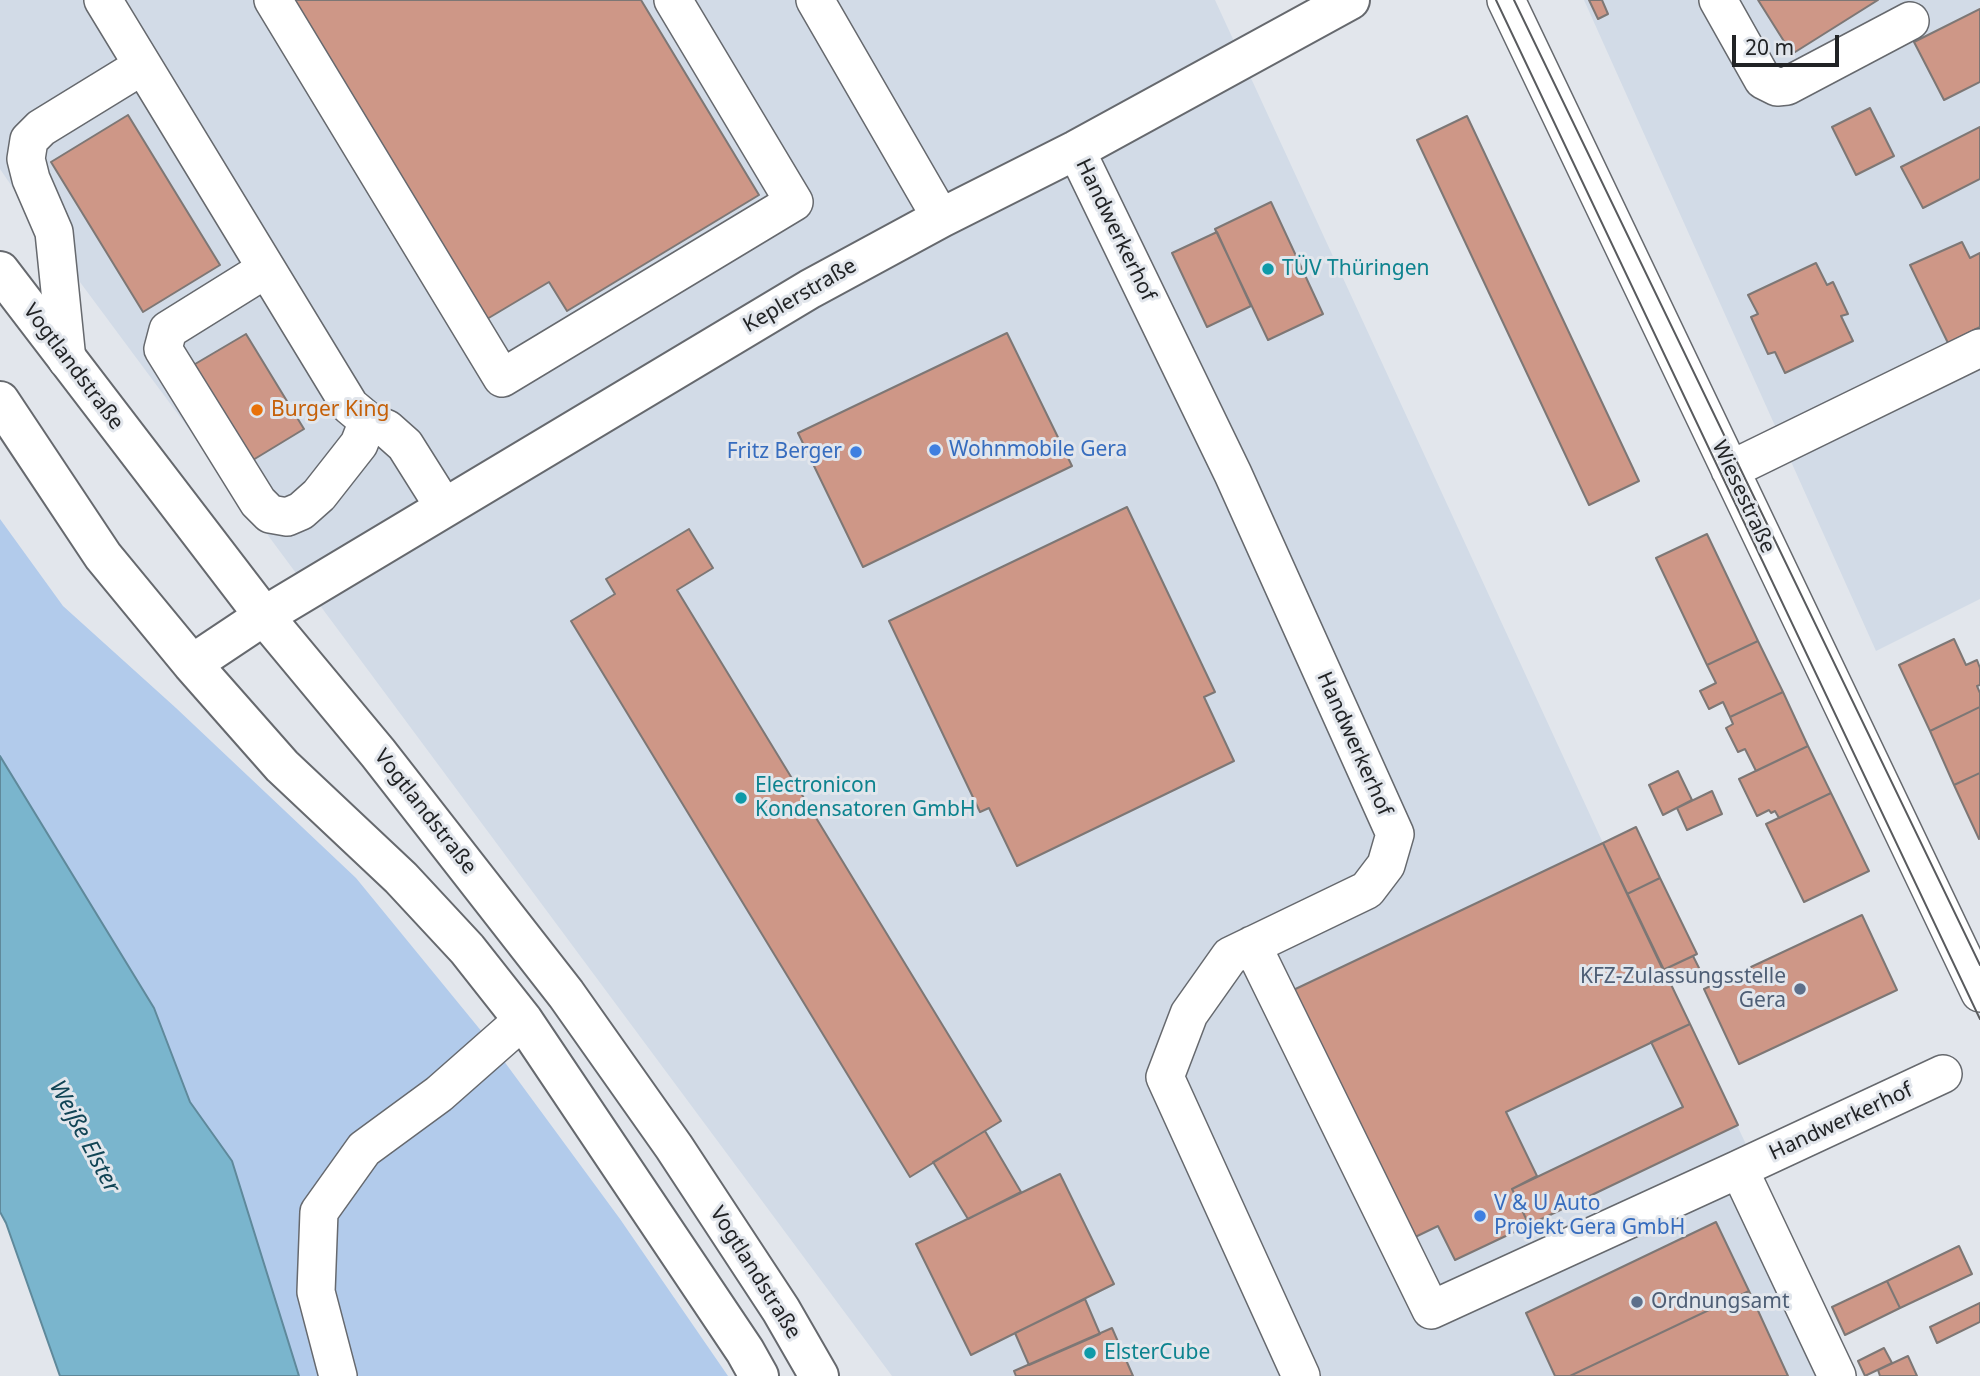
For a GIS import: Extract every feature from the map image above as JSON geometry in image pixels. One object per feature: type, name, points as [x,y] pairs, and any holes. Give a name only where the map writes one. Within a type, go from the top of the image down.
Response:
[{"type":"main road","name":"Keplerstraße","points":[[191,664],[264,616],[810,289],[941,218],[1076,150],[1350,0]]},
{"type":"main road","name":"Vogtlandstraße","points":[[0,271],[264,616],[378,753],[566,995],[681,1158],[781,1310],[819,1376]]},
{"type":"main road","points":[[0,401],[103,556],[191,664],[282,766],[401,878],[467,949],[523,1020],[759,1376]]},
{"type":"street","points":[[103,0],[350,406],[368,421],[387,429],[405,445],[444,508]]},
{"type":"street","points":[[274,0],[502,378],[794,202],[673,0]]},
{"type":"street","points":[[815,0],[941,218]]},
{"type":"street","name":"Wiesestraße","points":[[1506,0],[1980,993]]},
{"type":"street","points":[[1718,0],[1763,80],[1777,87],[1787,86],[1910,21]]},
{"type":"street","points":[[67,360],[54,232],[31,178],[26,159],[29,140],[41,128],[142,66]]},
{"type":"street","name":"Handwerkerhof","points":[[1076,150],[1233,474],[1395,834],[1386,865],[1367,890],[1230,956],[1189,1014],[1165,1077],[1301,1376]]},
{"type":"street","points":[[266,269],[168,330],[163,349],[258,502],[271,514],[287,517],[301,511],[319,495],[359,444],[368,421]]},
{"type":"street","points":[[1730,470],[1980,348]]},
{"type":"street","name":"Handwerkerhof","points":[[1252,945],[1423,1314],[1943,1074]]},
{"type":"street","points":[[338,1376],[316,1292],[319,1212],[364,1149],[439,1094],[523,1020]]},
{"type":"street","points":[[1739,1169],[1837,1376]]},
{"type":"shaded area","points":[[0,0],[1215,0],[1603,843],[1856,1376],[892,1376],[48,239],[0,169]]},
{"type":"shaded area","points":[[1584,0],[1980,0],[1980,599],[1876,651]]},
{"type":"shaded area","points":[[0,519],[63,606],[176,708],[356,878],[487,1038],[620,1219],[728,1376],[299,1376],[232,1161],[190,1102],[154,1008],[0,756]]},
{"type":"water","name":"Weiße Elster","points":[[0,756],[154,1008],[190,1102],[232,1161],[299,1376],[60,1376],[0,1212]]},
{"type":"building","points":[[287,0],[641,0],[759,195],[567,311],[549,282],[482,322]]},
{"type":"building","points":[[1589,0],[1602,0],[1608,14],[1598,19]]},
{"type":"building","points":[[1758,0],[1878,0],[1792,54]]},
{"type":"building","points":[[1980,9],[1980,82],[1944,100],[1914,42]]},
{"type":"building","points":[[1870,108],[1894,156],[1856,175],[1832,127]]},
{"type":"building","points":[[128,115],[220,265],[143,312],[51,162]]},
{"type":"building","points":[[1467,116],[1639,481],[1589,505],[1417,140]]},
{"type":"building","points":[[1980,127],[1980,179],[1923,208],[1901,167]]},
{"type":"building","name":"TÜV Thüringen","points":[[1271,202],[1323,314],[1268,340],[1215,229]]},
{"type":"building","points":[[1217,232],[1251,306],[1207,327],[1172,253]]},
{"type":"building","points":[[1962,242],[1970,258],[1980,253],[1980,327],[1948,343],[1910,265]]},
{"type":"building","points":[[1816,263],[1827,285],[1833,282],[1848,314],[1841,316],[1853,341],[1785,373],[1775,352],[1768,354],[1751,317],[1758,314],[1748,295]]},
{"type":"building","name":"Wohnmobile Gera","points":[[1007,333],[1072,466],[863,567],[798,433]]},
{"type":"building","points":[[246,334],[304,429],[248,463],[190,367]]},
{"type":"building","points":[[1127,507],[1215,692],[1204,697],[1234,761],[1017,866],[989,808],[980,812],[889,621]]},
{"type":"building","name":"Electronicon Kondensatoren GmbH","points":[[689,529],[713,568],[677,590],[1001,1121],[910,1177],[571,621],[615,594],[606,579]]},
{"type":"building","points":[[1707,534],[1758,641],[1707,665],[1656,558]]},
{"type":"building","points":[[1954,639],[1966,665],[1977,660],[1980,668],[1980,685],[1977,686],[1980,707],[1930,731],[1899,665]]},
{"type":"building","points":[[1758,641],[1783,692],[1730,717],[1723,702],[1709,709],[1700,691],[1716,683],[1707,665]]},
{"type":"building","points":[[1783,692],[1808,746],[1756,771],[1745,749],[1738,752],[1726,728],[1733,724],[1730,717]]},
{"type":"building","points":[[1980,707],[1980,773],[1954,785],[1930,731]]},
{"type":"building","points":[[1808,746],[1831,793],[1779,818],[1775,811],[1771,813],[1769,810],[1757,816],[1739,779]]},
{"type":"building","points":[[1678,771],[1692,800],[1663,815],[1649,785]]},
{"type":"building","points":[[1980,773],[1980,838],[1979,839],[1954,785]]},
{"type":"building","points":[[1712,791],[1722,814],[1687,830],[1677,808]]},
{"type":"building","points":[[1831,793],[1869,871],[1804,902],[1766,824]]},
{"type":"building","points":[[1636,827],[1660,878],[1627,894],[1603,843]]},
{"type":"building","points":[[1603,843],[1690,1024],[1506,1112],[1537,1176],[1512,1189],[1529,1225],[1455,1260],[1438,1226],[1409,1240],[1287,993]]},
{"type":"building","points":[[1660,878],[1697,954],[1663,970],[1627,894]]},
{"type":"building","name":"KFZ-Zulassungsstelle Gera","points":[[1862,915],[1897,990],[1739,1064],[1704,989]]},
{"type":"building","points":[[1693,956],[1700,970],[1670,983],[1663,970]]},
{"type":"building","points":[[1690,1024],[1738,1125],[1529,1225],[1512,1189],[1683,1107],[1651,1042]]},
{"type":"building","points":[[985,1131],[1021,1192],[968,1219],[933,1162]]},
{"type":"building","points":[[1060,1174],[1114,1284],[971,1355],[916,1244]]},
{"type":"building","name":"Ordnungsamt","points":[[1716,1222],[1749,1291],[1570,1376],[1555,1376],[1526,1313]]},
{"type":"building","points":[[1959,1246],[1972,1274],[1900,1308],[1887,1281]]},
{"type":"building","points":[[1887,1281],[1900,1308],[1845,1335],[1832,1307]]},
{"type":"building","points":[[1749,1291],[1788,1376],[1570,1376]]},
{"type":"building","points":[[1085,1299],[1100,1334],[1029,1365],[1015,1333]]},
{"type":"building","points":[[1980,1303],[1980,1322],[1937,1343],[1930,1327]]},
{"type":"building","name":"ElsterCube","points":[[1112,1328],[1133,1376],[1016,1376],[1014,1371]]},
{"type":"building","points":[[1884,1348],[1892,1363],[1865,1376],[1858,1361]]},
{"type":"building","points":[[1908,1356],[1917,1376],[1880,1376],[1878,1370]]},
{"type":"tram line","points":[[1496,0],[1980,1019]]},
{"type":"tram line","points":[[1514,0],[1980,965]]},
{"type":"place","name":"TÜV Thüringen","points":[[1268,269]]},
{"type":"place","name":"Burger King","points":[[257,410]]},
{"type":"place","name":"Wohnmobile Gera","points":[[935,450]]},
{"type":"place","name":"Fritz Berger","points":[[856,452]]},
{"type":"place","name":"Electronicon Kondensatoren GmbH","points":[[741,798]]},
{"type":"place","name":"KFZ-Zulassungsstelle Gera","points":[[1800,989]]},
{"type":"place","name":"V & U Auto Projekt Gera GmbH","points":[[1480,1216]]},
{"type":"place","name":"Ordnungsamt","points":[[1637,1302]]},
{"type":"place","name":"ElsterCube","points":[[1090,1353]]}]
